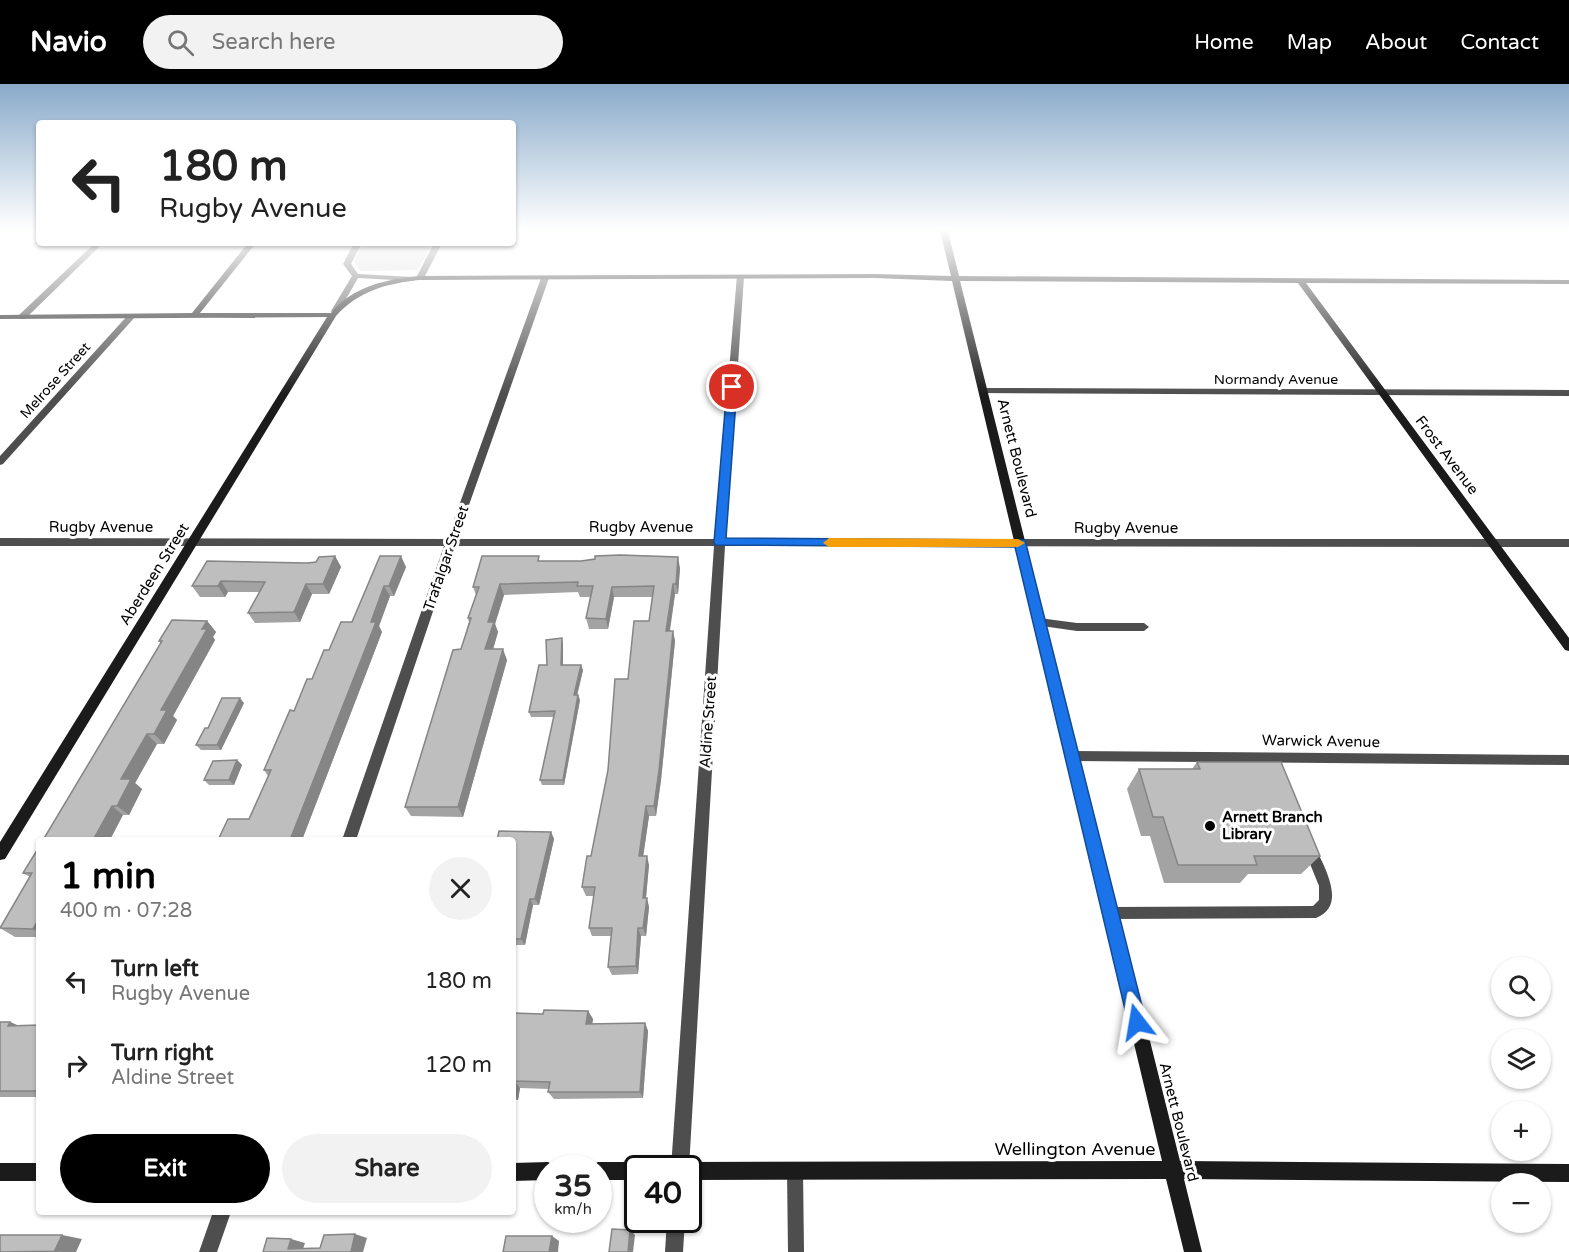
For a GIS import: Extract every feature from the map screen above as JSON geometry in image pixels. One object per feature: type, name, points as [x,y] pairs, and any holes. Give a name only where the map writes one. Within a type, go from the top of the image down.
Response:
[{"type":"street","points":[[22,317],[55,286]]},
{"type":"street","points":[[194,316],[218,286]]},
{"type":"street","name":"Aberdeen Street","points":[[0,854],[350,286]]},
{"type":"street","name":"Aberdeen Street","points":[[334,313],[349,299],[380,286]]},
{"type":"street","name":"Trafalgar Street","points":[[350,837],[542,286]]},
{"type":"street","name":"Aldine Street","points":[[681,1155],[720,542],[739,286]]},
{"type":"street","name":"Arnett Boulevard","points":[[958,286],[1193,1252]]},
{"type":"street","name":"Frost Avenue","points":[[1303,286],[1569,647]]},
{"type":"street","points":[[0,317],[334,313]]},
{"type":"street","name":"Melrose Street","points":[[0,462],[131,316]]},
{"type":"street","name":"Normandy Avenue","points":[[983,391],[1569,393]]},
{"type":"street","name":"Rugby Avenue","points":[[0,542],[1569,543]]},
{"type":"street","name":"Warwick Avenue","points":[[1072,756],[1274,763],[1569,760]]},
{"type":"street","name":"Wellington Avenue","points":[[702,1171],[1173,1170],[1569,1173]]},
{"type":"street","points":[[516,1172],[534,1171]]},
{"type":"street","points":[[0,1172],[36,1172]]},
{"type":"street","points":[[208,1252],[221,1215]]},
{"type":"street","points":[[674,1252],[675,1233]]},
{"type":"lane","points":[[1040,621],[1077,627],[1144,627]]},
{"type":"lane","points":[[1111,913],[1316,912],[1326,902],[1325,886],[1303,833]]},
{"type":"lane","points":[[795,1171],[796,1252]]},
{"type":"building","points":[[335,556],[323,584],[306,584],[294,612],[248,613],[265,582],[221,581],[218,586],[192,586],[207,561],[307,563],[316,562],[319,557]]},
{"type":"building","points":[[380,556],[401,556],[389,586],[384,586],[371,622],[376,622],[291,837],[219,837],[228,819],[249,819],[271,770],[264,770],[290,710],[294,711],[307,679],[312,679],[324,650],[329,650],[341,622],[352,622]]},
{"type":"building","points":[[482,556],[539,556],[538,561],[581,561],[595,559],[595,556],[678,557],[676,584],[673,584],[666,631],[673,631],[659,770],[654,806],[646,806],[639,856],[647,856],[643,898],[647,898],[643,928],[638,928],[636,966],[608,967],[612,928],[589,928],[595,887],[582,887],[587,856],[591,856],[608,770],[615,679],[628,679],[634,621],[649,621],[654,586],[612,587],[606,619],[586,618],[593,586],[577,586],[578,582],[500,584],[488,622],[494,622],[485,649],[503,649],[458,807],[405,807],[453,650],[461,649],[471,618],[468,618],[479,587],[473,587]]},
{"type":"building","points":[[172,620],[207,621],[202,629],[207,629],[161,710],[167,710],[154,734],[147,734],[121,779],[131,779],[117,806],[112,806],[95,837],[45,837],[162,641],[159,641]]},
{"type":"building","points":[[562,638],[561,665],[581,665],[574,695],[578,695],[563,780],[540,780],[555,711],[529,712],[539,665],[547,665],[546,640]]},
{"type":"building","points":[[222,698],[240,698],[217,745],[196,745],[205,728],[208,728]]},
{"type":"building","points":[[237,760],[229,780],[204,780],[213,761]]},
{"type":"building","name":"Arnett Branch Library","points":[[1197,762],[1281,762],[1320,856],[1254,856],[1257,865],[1178,865],[1163,817],[1153,817],[1139,769],[1200,769]]},
{"type":"building","points":[[499,831],[551,832],[535,899],[530,899],[521,939],[516,939],[516,837],[498,837]]},
{"type":"building","points":[[36,852],[36,924],[33,929],[0,928],[32,873],[23,873]]},
{"type":"building","points":[[544,1010],[588,1011],[586,1024],[645,1023],[640,1092],[548,1092],[550,1082],[516,1081],[516,1013],[543,1014]]},
{"type":"building","points":[[0,1022],[10,1022],[8,1026],[36,1025],[36,1091],[0,1091]]},
{"type":"building","points":[[612,1229],[624,1230],[624,1233],[630,1233],[628,1252],[609,1252]]},
{"type":"building","points":[[355,1234],[351,1252],[263,1252],[267,1238],[291,1239],[288,1249],[320,1248],[324,1235]]},
{"type":"building","points":[[0,1235],[62,1235],[55,1250],[73,1251],[0,1252]]},
{"type":"building","points":[[506,1236],[552,1236],[549,1252],[503,1252]]},
{"type":"slow traffic","points":[[829,543],[1018,543]]},
{"type":"place","name":"Arnett Branch Library","points":[[1210,826]]},
{"type":"route","points":[[732,387],[720,542],[1020,543],[1137,1022]]}]
